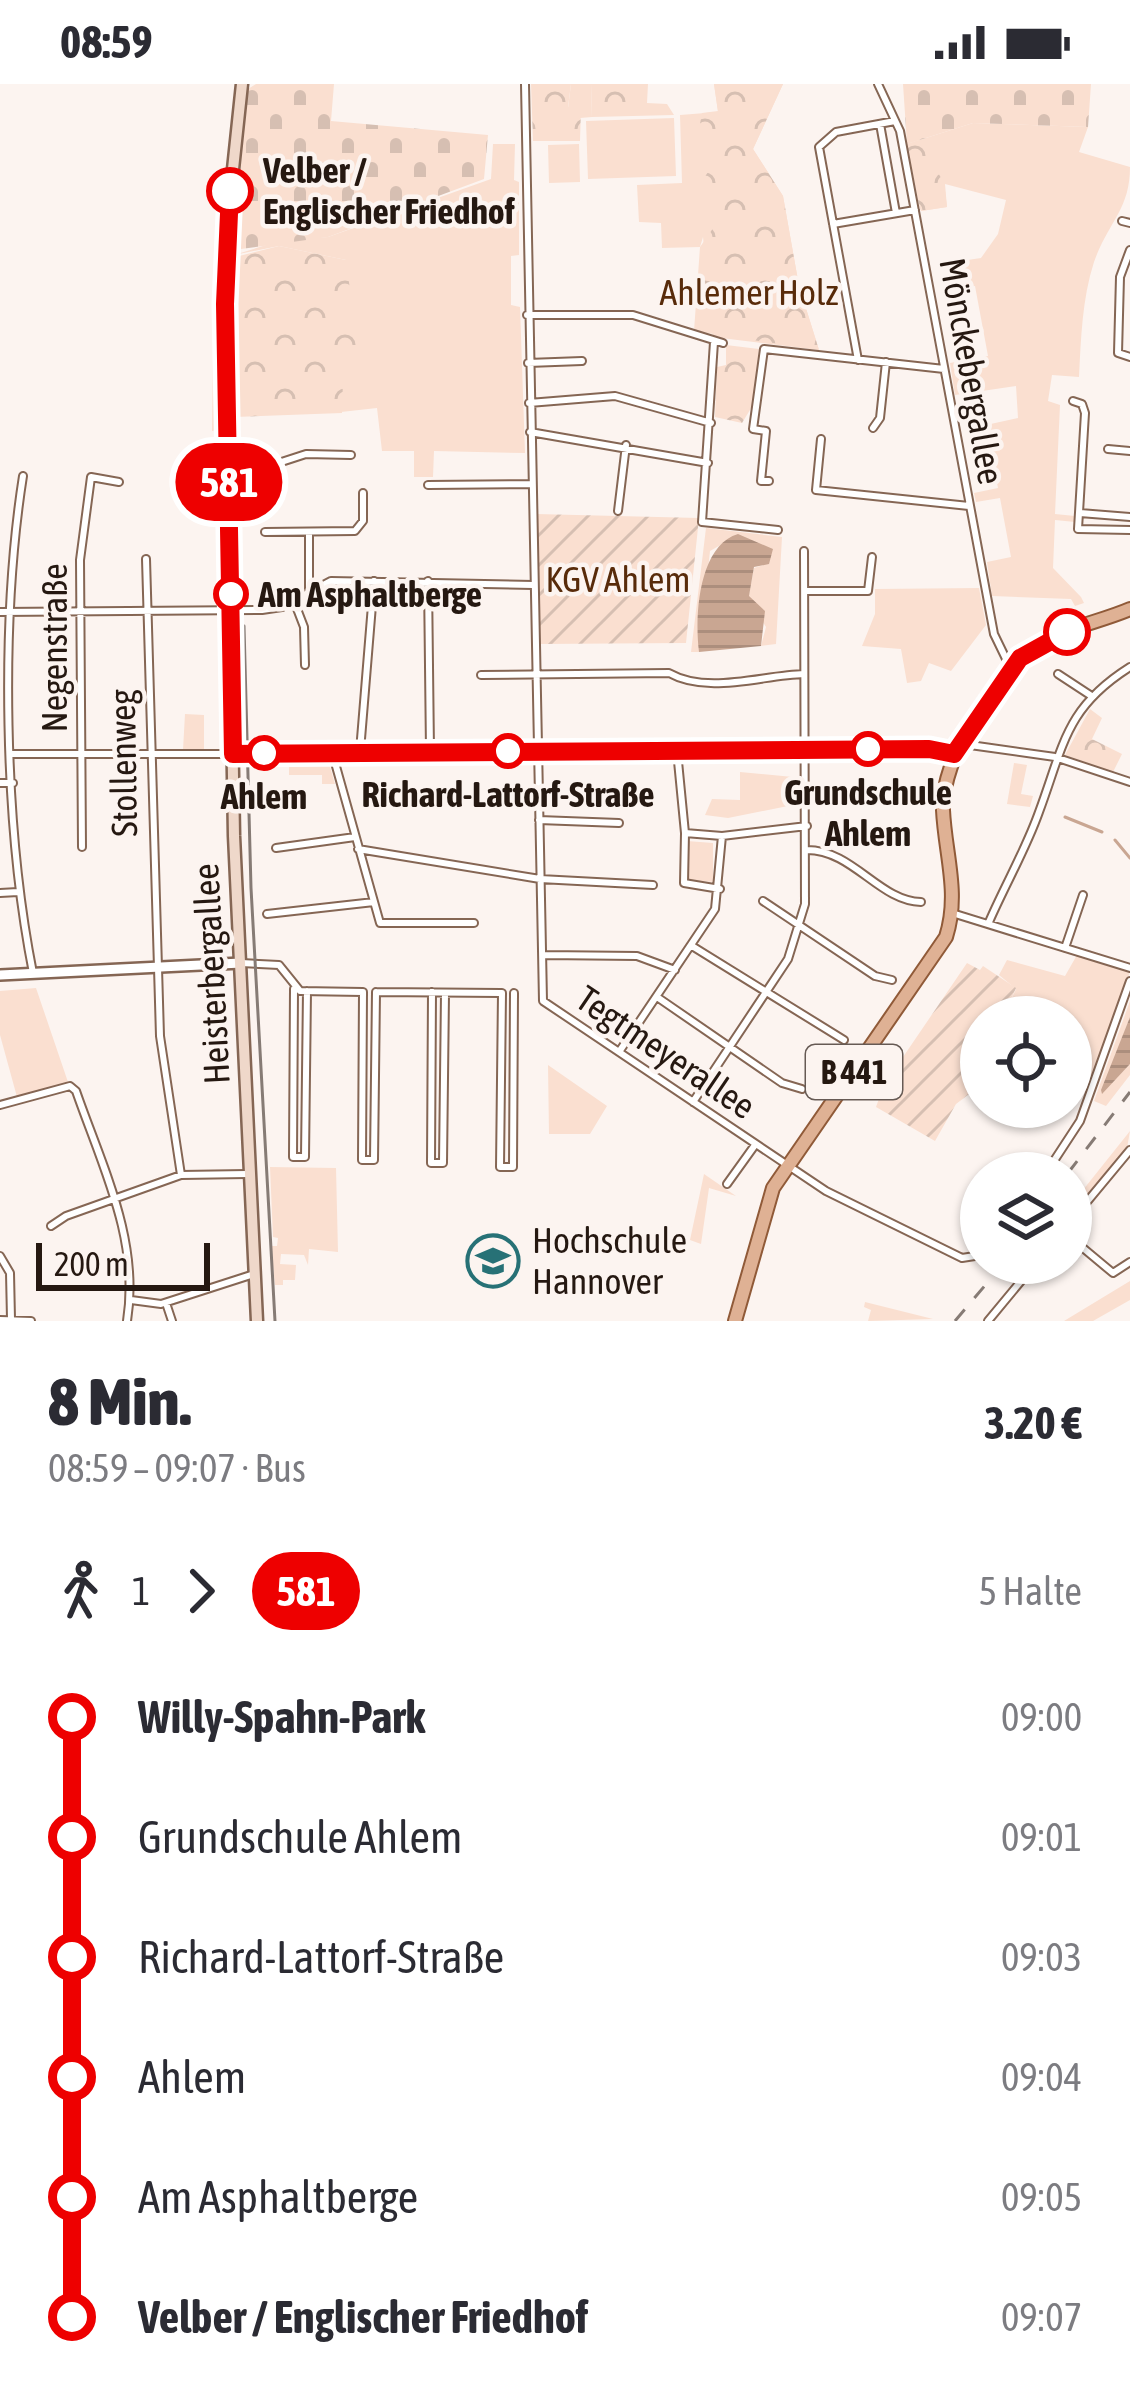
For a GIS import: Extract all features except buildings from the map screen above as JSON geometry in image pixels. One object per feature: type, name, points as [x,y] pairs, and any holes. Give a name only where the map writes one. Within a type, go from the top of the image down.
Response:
[{"type":"main road","name":"Heisterbergallee","points":[[242,86],[225,254],[227,428],[233,754],[257,1321]]},
{"type":"main road","points":[[951,918],[943,807],[954,754],[1011,668],[1045,641],[1130,609]]},
{"type":"main road","name":"B 441","points":[[735,1321],[768,1199],[932,964],[951,918]]},
{"type":"street","name":"Tegtmeyerallee","points":[[525,84],[543,1001],[787,1166],[882,1223],[960,1257]]},
{"type":"street","name":"Mönckebergallee","points":[[878,84],[895,121],[998,648],[1011,668]]},
{"type":"street","points":[[858,360],[819,147],[822,139],[895,121]]},
{"type":"street","points":[[880,124],[896,213]]},
{"type":"street","points":[[833,224],[915,210]]},
{"type":"street","points":[[1130,250],[1118,352],[1130,356]]},
{"type":"street","points":[[527,315],[633,315],[719,342],[702,522],[778,530]]},
{"type":"street","points":[[770,481],[761,481],[766,431],[753,429],[761,353],[944,369]]},
{"type":"street","points":[[528,362],[583,362]]},
{"type":"street","points":[[873,428],[880,418],[886,362]]},
{"type":"street","points":[[529,403],[615,396],[711,423]]},
{"type":"street","points":[[1073,401],[1082,404],[1085,413],[1078,529],[1130,530]]},
{"type":"street","points":[[530,432],[708,463]]},
{"type":"street","points":[[821,439],[817,490],[969,506]]},
{"type":"street","points":[[618,511],[626,446]]},
{"type":"street","points":[[1108,449],[1130,451]]},
{"type":"street","points":[[229,479],[306,454],[351,454]]},
{"type":"street","points":[[23,476],[11,612],[12,754],[18,892],[33,973]]},
{"type":"street","name":"Negenstraße","points":[[82,847],[80,611],[91,477],[118,482]]},
{"type":"street","points":[[428,485],[531,484]]},
{"type":"street","points":[[265,532],[355,531],[363,521],[363,493]]},
{"type":"street","points":[[1079,513],[1130,517]]},
{"type":"street","points":[[309,532],[309,591]]},
{"type":"street","points":[[693,1102],[767,992],[801,926],[807,850],[805,551]]},
{"type":"street","points":[[805,591],[868,591],[872,557]]},
{"type":"street","name":"Stollenweg","points":[[146,559],[158,966],[164,1070],[181,1175]]},
{"type":"street","points":[[0,612],[270,609],[332,581],[532,585]]},
{"type":"street","points":[[360,752],[374,581]]},
{"type":"street","points":[[428,581],[430,751]]},
{"type":"street","points":[[294,601],[304,627],[305,665]]},
{"type":"street","points":[[989,922],[1039,813],[1055,757],[1091,696],[1130,667]]},
{"type":"street","points":[[481,675],[669,673],[685,682],[722,682],[806,674]]},
{"type":"street","points":[[1058,674],[1091,696]]},
{"type":"street","points":[[970,745],[1055,757],[1127,782],[1130,792]]},
{"type":"street","points":[[12,754],[806,750],[954,754]]},
{"type":"street","points":[[677,751],[685,832],[684,883],[720,889]]},
{"type":"street","points":[[332,752],[380,923],[474,923]]},
{"type":"street","points":[[0,783],[13,783]]},
{"type":"street","points":[[539,820],[620,823]]},
{"type":"street","points":[[685,832],[722,836],[807,826]]},
{"type":"street","points":[[619,1052],[708,922],[720,889],[722,836]]},
{"type":"street","points":[[276,848],[355,837]]},
{"type":"street","points":[[358,849],[540,879],[652,885]]},
{"type":"street","points":[[807,850],[843,859],[905,902],[921,902]]},
{"type":"street","points":[[0,893],[18,892]]},
{"type":"street","points":[[1065,948],[1083,895]]},
{"type":"street","points":[[764,901],[875,976],[892,980]]},
{"type":"street","points":[[267,914],[309,914],[374,902]]},
{"type":"street","points":[[951,918],[977,918],[1130,968]]},
{"type":"street","points":[[692,946],[844,1040]]},
{"type":"street","points":[[542,955],[637,956],[675,970]]},
{"type":"street","points":[[0,975],[279,965],[294,989],[292,1157],[305,1157],[307,992]]},
{"type":"street","points":[[1060,1152],[1080,1121],[1130,981]]},
{"type":"street","points":[[294,989],[515,993],[513,1167],[500,1167],[502,993]]},
{"type":"street","points":[[363,992],[362,1160],[374,1160],[376,992]]},
{"type":"street","points":[[433,992],[430,1163],[443,1163],[445,993]]},
{"type":"street","points":[[657,997],[782,1082],[802,1089]]},
{"type":"street","points":[[294,1040],[306,1040]]},
{"type":"street","points":[[363,1040],[375,1040]]},
{"type":"street","points":[[432,1042],[445,1042]]},
{"type":"street","points":[[501,1043],[514,1043]]},
{"type":"street","points":[[0,1105],[73,1087],[127,1239],[128,1321]]},
{"type":"street","points":[[293,1126],[305,1126]]},
{"type":"street","points":[[362,1127],[375,1127]]},
{"type":"street","points":[[431,1128],[444,1128]]},
{"type":"street","points":[[500,1129],[513,1129]]},
{"type":"street","points":[[728,1184],[755,1145]]},
{"type":"street","points":[[1092,1196],[1130,1150]]},
{"type":"street","points":[[51,1226],[181,1175],[250,1174]]},
{"type":"street","points":[[0,1256],[10,1273],[11,1318]]},
{"type":"street","points":[[1092,1256],[1113,1273],[1130,1262]]},
{"type":"street","points":[[130,1300],[166,1303],[254,1274]]},
{"type":"street","points":[[988,1321],[1019,1284]]},
{"type":"street","points":[[166,1303],[172,1321]]},
{"type":"street","points":[[0,1320],[31,1321]]},
{"type":"green space","points":[[256,84],[334,84],[331,121],[488,135],[484,179],[328,237],[241,249],[237,201],[247,193],[238,183],[248,89]]},
{"type":"green space","points":[[531,84],[571,84],[568,107],[581,108],[580,141],[533,141]]},
{"type":"green space","points":[[571,84],[591,84],[592,117],[580,118],[580,108],[568,108]]},
{"type":"green space","points":[[591,84],[648,84],[647,103],[667,104],[674,115],[592,117]]},
{"type":"green space","name":"Ahlemer Holz","points":[[714,84],[783,84],[753,149],[783,196],[799,286],[819,350],[713,337],[703,237],[700,247],[662,248],[661,223],[639,222],[637,185],[682,183],[680,115],[718,112]]},
{"type":"green space","name":"Ahlemer Holz","points":[[714,84],[783,84],[753,149],[783,196],[799,286],[819,350],[694,331],[700,247],[716,224],[719,205],[704,178],[719,156],[719,144],[700,124],[702,113],[718,111]]},
{"type":"green space","points":[[903,84],[1091,84],[1088,127],[973,123],[907,144]]},
{"type":"green space","points":[[674,118],[676,176],[588,179],[586,121]]},
{"type":"green space","points":[[973,123],[1088,127],[1079,152],[1130,167],[1122,205],[1090,276],[1079,377],[1052,375],[1048,401],[1060,405],[1055,514],[1075,516],[1075,522],[1055,520],[1053,568],[1081,597],[1084,603],[1075,606],[1071,599],[992,596],[987,562],[1011,557],[1000,498],[976,502],[974,493],[998,488],[986,425],[1018,418],[1016,386],[955,395],[950,363],[988,356],[975,286],[959,288],[954,262],[981,258],[998,234],[1006,200],[945,184],[947,207],[921,211],[907,144]]},
{"type":"green space","name":"Ahlemer Holz","points":[[919,140],[944,183],[947,207],[921,211],[907,144]]},
{"type":"green space","points":[[493,144],[515,144],[514,180],[519,182],[519,255],[511,256],[511,305],[520,307],[525,453],[434,451],[433,477],[414,477],[414,451],[382,451],[377,408],[341,412],[346,260],[279,246],[234,255],[279,241],[328,237],[491,179]]},
{"type":"green space","points":[[579,144],[580,182],[549,183],[548,145]]},
{"type":"green space","points":[[224,163],[217,430],[212,431],[214,284]]},
{"type":"green space","points":[[279,246],[346,260],[359,357],[343,379],[342,413],[234,417],[231,258]]},
{"type":"green space","points":[[726,345],[759,349],[753,405],[742,423],[715,417],[717,367],[726,365]]},
{"type":"green space","name":"KGV Ahlem","points":[[536,514],[699,518],[686,643],[540,644]]},
{"type":"green space","points":[[706,528],[782,537],[776,644],[761,646],[766,627],[748,599],[754,568],[769,563],[738,535],[710,551],[699,652],[691,652]]},
{"type":"green space","points":[[979,588],[986,625],[951,671],[929,663],[921,681],[907,683],[901,649],[862,646],[875,614],[875,589]]},
{"type":"green space","points":[[1090,709],[1102,718],[1092,739],[1122,754],[1113,772],[1065,755]]},
{"type":"green space","points":[[185,714],[204,715],[204,750],[183,750]]},
{"type":"green space","points":[[328,760],[335,784],[322,784],[322,775],[289,775],[289,761]]},
{"type":"green space","points":[[1014,763],[1027,765],[1021,794],[1033,796],[1030,807],[1007,804]]},
{"type":"green space","points":[[740,772],[793,777],[793,805],[728,818],[705,815],[712,799],[740,800]]},
{"type":"green space","points":[[687,841],[713,843],[713,882],[687,880]]},
{"type":"green space","points":[[1077,955],[1130,972],[1092,1080],[1092,996],[1013,996],[1016,989],[999,975],[1007,960],[1065,976]]},
{"type":"green space","points":[[967,963],[980,970],[983,966],[1016,988],[1012,996],[960,996],[960,1101],[935,1141],[876,1107],[884,1085]]},
{"type":"green space","points":[[36,988],[69,1085],[17,1097],[0,1035],[0,991]]},
{"type":"green space","points":[[1130,1001],[1130,1017],[1102,1093],[1130,1064],[1130,1075],[1106,1106],[1094,1101]]},
{"type":"green space","points":[[548,1065],[607,1106],[590,1134],[549,1134]]},
{"type":"green space","points":[[1130,1131],[1127,1148],[1092,1191],[1092,1179]]},
{"type":"green space","points":[[270,1167],[336,1168],[338,1252],[309,1249],[308,1265],[304,1255],[281,1254],[280,1264],[296,1265],[295,1280],[283,1280],[283,1285],[275,1285],[271,1246],[277,1246],[278,1238],[273,1237]]},
{"type":"green space","points":[[704,1174],[736,1196],[709,1188],[701,1244],[690,1240]]},
{"type":"green space","points":[[1130,1281],[1130,1300],[1093,1321],[1064,1321]]},
{"type":"green space","points":[[865,1302],[933,1319],[868,1321],[871,1310],[864,1307]]},
{"type":"shaded area","points":[[738,534],[773,549],[769,564],[754,567],[749,596],[765,611],[761,646],[699,652],[702,582],[715,551]]},
{"type":"shaded area","points":[[1130,1017],[1130,1064],[1102,1094],[1101,1090]]},
{"type":"waterway","points":[[1065,817],[1102,832]]},
{"type":"waterway","points":[[1115,840],[1130,858]]},
{"type":"tram line","points":[[244,626],[251,888],[275,1321]]},
{"type":"railway","points":[[1084,1152],[1130,1092]]},
{"type":"railway","points":[[955,1321],[986,1284]]},
{"type":"bus line","name":"581","points":[[230,191],[225,304],[233,754],[940,749],[954,754],[1020,658],[1067,632]]},
{"type":"place","name":"Velber / Englischer Friedhof","points":[[230,191]]},
{"type":"place","name":"Am Asphaltberge","points":[[231,594]]},
{"type":"place","name":"Grundschule Ahlem","points":[[868,749]]},
{"type":"place","name":"Richard-Lattorf-Straße","points":[[508,751]]},
{"type":"place","name":"Ahlem","points":[[264,753]]},
{"type":"place","name":"Hochschule Hannover","points":[[493,1261]]}]
